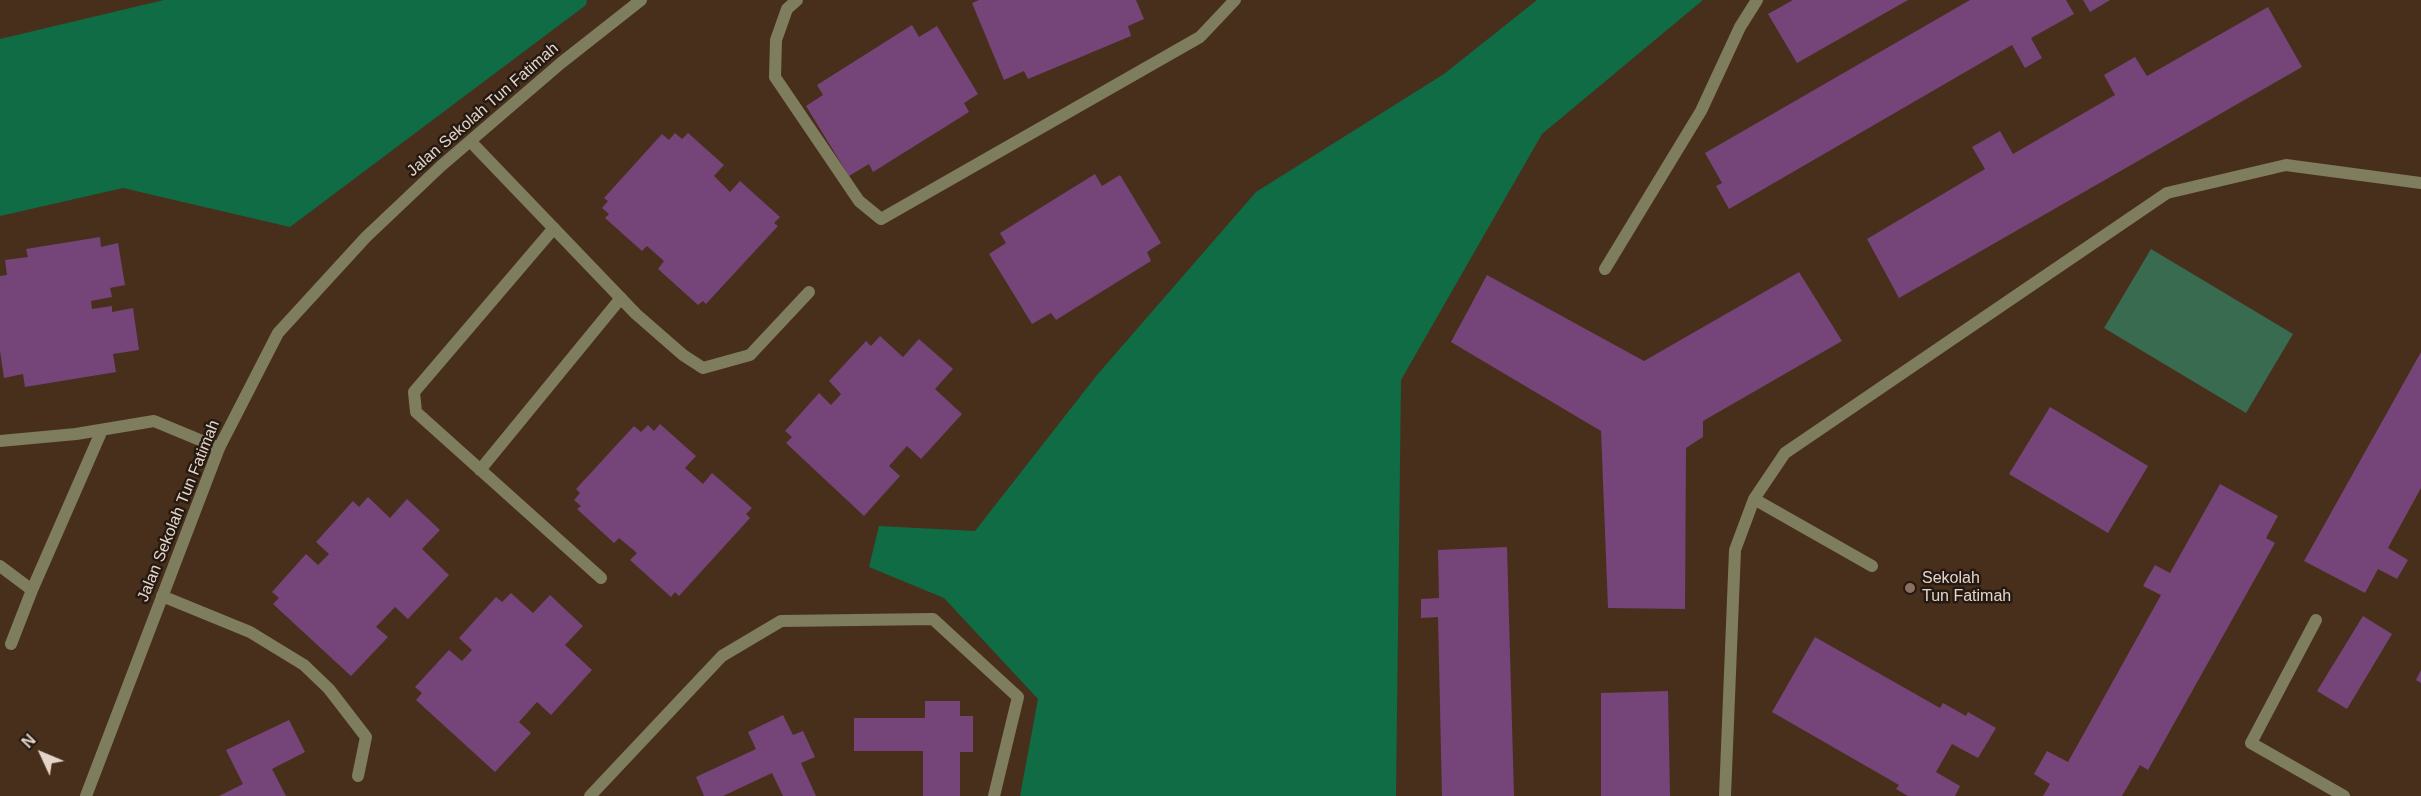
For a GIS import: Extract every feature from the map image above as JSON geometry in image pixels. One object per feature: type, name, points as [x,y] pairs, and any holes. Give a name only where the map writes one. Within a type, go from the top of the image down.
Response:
[{"type":"street","name":"Jalan Sekolah Tun Fatimah","points":[[86,796],[219,448],[278,333],[366,237],[441,166],[561,63],[641,0]]},
{"type":"street","points":[[798,0],[787,9],[776,40],[775,77],[859,201],[881,219],[1200,37],[1235,0]]},
{"type":"street","points":[[1605,269],[1701,111],[1740,27],[1757,0]]},
{"type":"street","points":[[471,142],[636,314],[683,355],[703,368],[750,355],[809,292]]},
{"type":"street","points":[[1725,796],[1735,550],[1754,499],[1785,453],[2168,193],[2286,165],[2421,183]]},
{"type":"street","points":[[554,228],[414,392],[416,412],[601,578]]},
{"type":"street","points":[[480,470],[621,298]]},
{"type":"street","points":[[0,441],[154,422],[219,448]]},
{"type":"street","points":[[11,644],[32,590],[102,430]]},
{"type":"street","points":[[1754,499],[1872,566]]},
{"type":"street","points":[[0,566],[32,590]]},
{"type":"street","points":[[162,596],[250,632],[304,665],[329,689],[366,737],[358,776]]},
{"type":"street","points":[[590,796],[722,656],[781,621],[921,619],[933,619],[1018,697],[994,796]]},
{"type":"street","points":[[2316,620],[2251,743],[2344,796]]},
{"type":"green space","points":[[164,0],[587,0],[586,5],[290,227],[123,188],[0,216],[0,39]]},
{"type":"green space","points":[[1537,0],[1703,0],[1542,134],[1401,380],[1396,796],[1020,796],[1038,699],[944,598],[869,567],[879,526],[975,531],[1097,375],[1256,192],[1444,74]]},
{"type":"green space","points":[[2151,249],[2293,334],[2246,413],[2104,328]]},
{"type":"building","points":[[979,0],[1136,0],[1144,19],[1128,26],[1131,36],[1028,79],[1024,71],[1004,80],[972,3]]},
{"type":"building","points":[[1793,0],[1908,0],[1797,63],[1768,14]]},
{"type":"building","points":[[1970,0],[2066,0],[2074,14],[2031,38],[2042,58],[2025,68],[2012,45],[1729,209],[1716,186],[1722,183],[1705,153]]},
{"type":"building","points":[[2083,0],[2110,0],[2090,12]]},
{"type":"building","points":[[2268,7],[2302,67],[1899,298],[1867,239],[1985,169],[1972,147],[2000,131],[2013,154],[2115,95],[2104,75],[2135,57],[2147,76]]},
{"type":"building","points":[[912,25],[919,37],[937,26],[978,94],[964,103],[969,112],[873,172],[869,164],[849,176],[806,106],[823,95],[817,85]]},
{"type":"building","points":[[675,133],[682,139],[688,133],[724,165],[714,176],[730,192],[740,181],[780,217],[774,223],[778,226],[706,304],[703,301],[698,305],[658,269],[664,261],[647,246],[642,251],[605,218],[609,214],[602,208],[608,201],[604,198],[662,134],[669,140]]},
{"type":"building","points":[[1095,174],[1102,186],[1120,175],[1161,243],[1147,252],[1151,261],[1056,320],[1051,313],[1032,324],[989,254],[1006,243],[1000,233]]},
{"type":"building","points":[[100,237],[101,247],[118,243],[125,285],[110,288],[112,297],[91,301],[92,309],[112,306],[112,312],[133,308],[139,350],[113,354],[116,372],[25,387],[23,374],[4,378],[0,351],[0,276],[7,275],[5,260],[28,257],[26,249]]},
{"type":"building","points":[[1799,272],[1842,341],[1703,421],[1703,437],[1686,448],[1685,609],[1608,608],[1601,431],[1451,342],[1487,275],[1644,361]]},
{"type":"building","points":[[880,336],[903,357],[919,339],[953,369],[935,389],[962,414],[921,459],[907,446],[889,466],[900,476],[864,516],[786,443],[792,437],[785,431],[819,393],[831,405],[841,394],[829,381],[866,341],[871,346]]},
{"type":"building","points":[[2421,352],[2421,488],[2388,548],[2408,560],[2397,579],[2378,569],[2365,593],[2304,561]]},
{"type":"building","points":[[2050,407],[2148,466],[2108,533],[2009,474]]},
{"type":"building","points":[[660,424],[696,456],[685,468],[703,484],[712,473],[752,508],[746,514],[750,518],[679,596],[675,592],[671,597],[630,560],[637,553],[619,538],[614,543],[577,509],[581,506],[574,500],[580,493],[576,489],[634,426],[641,432],[648,425],[654,431]]},
{"type":"building","points":[[2220,484],[2278,516],[2266,538],[2275,543],[2148,770],[2140,765],[2122,796],[2043,796],[2050,784],[2034,774],[2047,751],[2068,762],[2161,595],[2143,586],[2155,565],[2170,573]]},
{"type":"building","points":[[368,497],[390,518],[407,499],[440,530],[422,549],[449,575],[408,619],[395,607],[376,627],[388,637],[351,676],[273,604],[279,598],[272,592],[306,554],[318,565],[329,554],[316,542],[353,501],[359,507]]},
{"type":"building","points":[[1507,547],[1514,796],[1442,796],[1438,617],[1421,618],[1421,599],[1439,598],[1438,550]]},
{"type":"building","points":[[511,593],[533,613],[550,595],[583,626],[565,645],[592,670],[551,715],[537,702],[519,722],[531,733],[495,772],[416,700],[422,693],[415,687],[449,650],[462,661],[472,650],[459,638],[496,597],[502,602]]},
{"type":"building","points":[[2363,616],[2392,634],[2347,709],[2317,691]]},
{"type":"building","points":[[1815,637],[1940,708],[1943,703],[1966,716],[1968,712],[1996,728],[1978,758],[1952,744],[1936,772],[1960,786],[1955,796],[1908,796],[1896,789],[1899,785],[1772,712]]},
{"type":"building","points":[[2421,670],[2421,683],[2416,680]]},
{"type":"building","points":[[1668,691],[1670,796],[1601,796],[1601,693]]},
{"type":"building","points":[[925,701],[960,701],[960,716],[973,716],[973,752],[960,752],[960,796],[923,796],[923,751],[854,751],[854,718],[925,718]]},
{"type":"building","points":[[783,715],[793,735],[803,731],[815,757],[801,763],[816,796],[783,796],[772,773],[723,796],[704,796],[696,777],[756,749],[748,732]]},
{"type":"building","points":[[289,720],[305,752],[272,769],[286,796],[219,796],[243,784],[226,750]]},
{"type":"place","name":"Sekolah Tun Fatimah","points":[[1910,588]]}]
